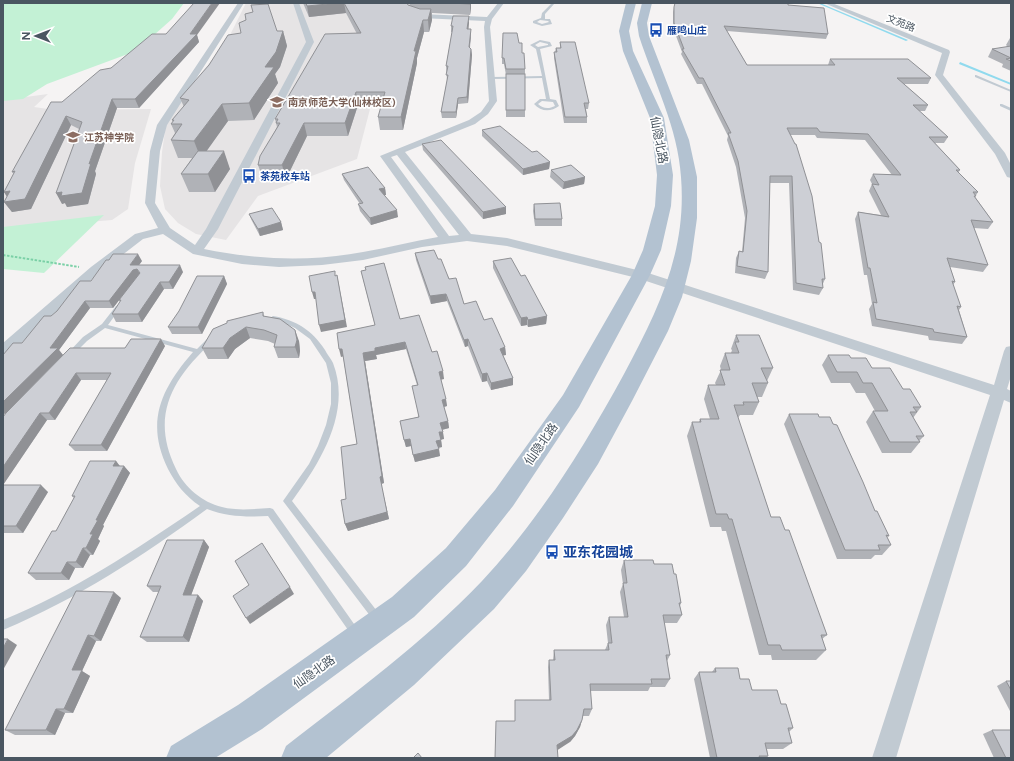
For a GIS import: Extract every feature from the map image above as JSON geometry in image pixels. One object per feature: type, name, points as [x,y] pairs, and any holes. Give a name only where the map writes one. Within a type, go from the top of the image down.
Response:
[{"type":"main road","name":"仙隐北路","points":[[183,758],[250,717],[403,607],[456,557],[504,498],[571,401],[641,275],[652,250],[663,206],[665,175],[657,118],[628,51],[624,31],[631,3]]},
{"type":"main road","name":"仙隐北路","points":[[298,758],[373,700],[438,643],[495,587],[541,530],[612,418],[665,314],[676,285],[683,256],[689,177],[684,146],[676,118],[644,36],[642,23],[648,3]]},
{"type":"street","points":[[241,3],[162,125],[155,151],[150,203],[165,230],[197,251],[242,260],[279,263],[322,261],[363,256],[422,243],[467,237],[507,242],[593,262],[676,285],[1005,395]]},
{"type":"street","points":[[197,251],[212,229],[310,42],[296,3]]},
{"type":"street","points":[[404,3],[412,13],[421,16],[489,19]]},
{"type":"street","points":[[446,240],[385,156],[464,126],[484,114],[493,101],[487,27],[489,19],[501,3]]},
{"type":"street","name":"文苑路","points":[[827,3],[946,52],[939,75],[1000,153],[1011,175]]},
{"type":"street","points":[[399,150],[467,237]]},
{"type":"street","points":[[3,351],[95,270],[139,236],[165,230]]},
{"type":"street","points":[[884,758],[1005,395],[1011,351]]},
{"type":"lane","points":[[543,19],[543,14],[554,3]]},
{"type":"lane","points":[[538,48],[548,100]]},
{"type":"lane","points":[[976,76],[1011,90]]},
{"type":"lane","points":[[491,78],[544,77]]},
{"type":"lane","points":[[548,100],[557,103],[557,106],[545,109],[536,106],[538,101],[548,100]]},
{"type":"lane","points":[[1001,105],[1011,110]]},
{"type":"lane","points":[[63,361],[84,339],[104,326],[122,302]]},
{"type":"lane","points":[[263,318],[291,322],[306,331],[320,346],[331,369],[335,396],[330,428],[314,464],[287,501],[381,623]]},
{"type":"lane","points":[[104,326],[197,351]]},
{"type":"lane","points":[[217,334],[197,351],[186,364],[169,390],[163,404],[160,434],[168,464],[184,489],[197,500],[216,510],[233,512],[270,512],[360,639]]},
{"type":"lane","points":[[3,625],[43,608],[112,570],[207,505]]},
{"type":"path","points":[[3,256],[95,270]]},
{"type":"shaded area","name":"南京师范大学(仙林校区)","points":[[246,3],[368,3],[389,36],[357,159],[258,196],[226,240],[196,234],[178,223],[165,209],[160,186],[162,152],[166,124],[196,79],[226,43]]},
{"type":"shaded area","name":"江苏神学院","points":[[48,94],[34,107],[55,110],[151,109],[135,163],[128,209],[112,220],[3,229],[3,100]]},
{"type":"green space","points":[[3,3],[184,3],[172,19],[136,51],[47,84],[23,99],[3,101]]},
{"type":"green space","points":[[104,215],[44,273],[3,269],[3,227]]},
{"type":"building","points":[[194,3],[212,3],[190,34],[197,34],[135,99],[112,99],[89,164],[91,163],[82,193],[61,196],[62,192],[56,193],[82,122],[66,116],[25,199],[4,202],[10,191],[4,192],[15,171],[12,172],[51,102],[62,102],[100,70],[111,68],[152,34],[166,34]]},
{"type":"building","points":[[306,3],[338,3],[307,6]]},
{"type":"building","points":[[344,3],[407,3],[408,5],[420,9],[431,9],[428,20],[423,20],[414,51],[416,51],[401,117],[378,117],[385,92],[356,92],[345,123],[304,123],[282,165],[258,165],[260,156],[280,123],[276,123],[278,119],[275,119],[325,34],[361,33]]},
{"type":"building","points":[[675,3],[788,3],[788,5],[824,8],[828,34],[724,26],[747,65],[835,65],[830,59],[908,59],[931,78],[897,78],[928,105],[913,105],[948,137],[929,137],[960,170],[956,170],[978,192],[973,192],[976,196],[974,196],[993,222],[971,220],[988,265],[947,258],[955,282],[952,281],[961,307],[957,306],[967,337],[934,332],[933,329],[876,319],[873,302],[877,303],[870,268],[868,268],[858,212],[889,217],[872,184],[879,185],[873,174],[901,175],[868,134],[820,132],[817,128],[787,128],[796,144],[812,196],[819,242],[821,243],[825,279],[822,279],[823,288],[796,283],[792,176],[770,176],[768,272],[737,266],[739,251],[743,252],[747,211],[738,161],[728,133],[731,133],[703,78],[699,78],[682,49],[684,49],[674,23]]},
{"type":"building","points":[[268,4],[277,31],[283,31],[276,52],[265,67],[274,67],[249,103],[222,104],[194,141],[171,140],[182,124],[171,124],[174,120],[172,120],[189,100],[180,98],[209,65],[228,35],[241,33],[239,23],[246,20],[245,14],[253,12],[251,5]]},
{"type":"building","points":[[453,16],[469,16],[467,29],[471,29],[469,47],[471,49],[467,97],[458,98],[456,112],[441,112],[448,75],[446,75],[448,66],[446,66],[453,26],[451,26]]},
{"type":"building","points":[[503,33],[517,33],[519,43],[522,43],[525,69],[506,69],[504,58],[502,58]]},
{"type":"building","points":[[560,42],[575,42],[589,103],[584,103],[587,117],[565,117],[554,52],[557,52],[556,48],[561,48]]},
{"type":"building","points":[[1011,46],[1011,58],[992,49]]},
{"type":"building","points":[[506,74],[525,74],[525,110],[506,110]]},
{"type":"building","points":[[500,126],[532,152],[537,151],[550,162],[523,169],[482,130]]},
{"type":"building","points":[[441,140],[506,207],[483,212],[422,144]]},
{"type":"building","points":[[198,151],[224,151],[208,174],[181,174]]},
{"type":"building","points":[[571,165],[585,177],[564,182],[551,170]]},
{"type":"building","points":[[368,167],[385,188],[379,189],[397,210],[370,218],[358,204],[363,203],[342,174]]},
{"type":"building","points":[[560,203],[562,219],[535,219],[534,204]]},
{"type":"building","points":[[272,208],[281,222],[258,229],[249,214]]},
{"type":"building","points":[[434,250],[438,259],[441,259],[449,279],[456,278],[464,304],[476,301],[484,320],[492,318],[505,347],[500,349],[513,378],[491,383],[487,373],[482,374],[468,339],[464,340],[446,294],[430,296],[415,253]]},
{"type":"building","points":[[113,254],[138,254],[130,265],[180,265],[169,282],[160,282],[138,314],[112,314],[121,300],[119,300],[140,273],[137,269],[133,270],[109,301],[85,301],[50,348],[58,348],[3,402],[3,355],[13,343],[22,343],[44,316],[51,316],[57,311],[80,281],[91,281],[106,260],[109,260]]},
{"type":"building","points":[[511,258],[521,276],[525,275],[547,316],[528,320],[527,317],[521,318],[493,261]]},
{"type":"building","points":[[384,263],[400,319],[419,315],[432,352],[437,351],[443,371],[439,372],[446,399],[442,400],[448,421],[440,423],[443,432],[439,432],[441,440],[436,441],[439,449],[413,455],[410,439],[404,440],[400,421],[419,417],[412,386],[418,385],[405,342],[375,348],[375,351],[363,353],[382,476],[380,477],[387,512],[345,524],[341,500],[346,499],[341,447],[357,444],[342,349],[339,349],[337,333],[375,325],[361,271],[366,270],[365,267]]},
{"type":"building","points":[[335,271],[345,320],[319,325],[315,292],[312,292],[309,276]]},
{"type":"building","points":[[197,276],[224,276],[198,327],[168,327],[179,311]]},
{"type":"building","points":[[263,312],[263,316],[280,319],[295,330],[297,340],[295,347],[274,347],[277,335],[264,330],[246,327],[230,338],[223,348],[202,348],[213,329],[227,323],[227,321]]},
{"type":"building","points":[[736,335],[759,335],[773,368],[761,368],[768,383],[752,383],[759,402],[743,402],[744,405],[734,405],[771,517],[780,517],[785,530],[789,530],[827,635],[821,635],[826,650],[782,650],[780,645],[768,645],[732,519],[729,519],[727,514],[716,514],[692,422],[701,422],[700,419],[719,419],[708,385],[725,385],[720,370],[730,370],[725,353],[739,353],[735,342],[739,342]]},
{"type":"building","points":[[131,339],[161,339],[101,445],[69,445],[111,373],[76,373],[49,413],[40,413],[3,467],[3,417],[70,348],[125,348]]},
{"type":"building","points":[[828,355],[849,355],[851,358],[866,358],[872,368],[890,368],[903,389],[910,389],[921,407],[913,407],[917,412],[910,412],[924,436],[916,436],[920,442],[890,442],[873,411],[888,411],[872,383],[863,383],[857,372],[837,372]]},
{"type":"building","points":[[789,414],[818,414],[819,417],[830,417],[833,424],[837,425],[875,511],[877,511],[889,536],[886,535],[891,545],[878,545],[880,550],[845,550]]},
{"type":"building","points":[[90,461],[116,461],[113,466],[124,466],[96,520],[98,520],[90,534],[93,534],[86,548],[83,548],[76,562],[67,562],[61,573],[28,573],[52,531],[56,531],[75,496],[72,496]]},
{"type":"building","points":[[3,485],[41,485],[16,526],[3,526]]},
{"type":"building","points":[[167,540],[204,540],[183,595],[198,595],[183,637],[140,637],[161,586],[147,586]]},
{"type":"building","points":[[262,543],[290,587],[246,618],[233,596],[249,585],[235,561]]},
{"type":"building","points":[[624,560],[653,560],[654,564],[672,564],[674,574],[676,574],[681,603],[679,603],[682,615],[663,615],[670,655],[666,655],[670,679],[651,679],[652,684],[590,684],[592,709],[584,709],[582,720],[577,730],[572,736],[557,745],[558,758],[495,758],[496,721],[515,721],[515,700],[551,700],[549,660],[555,660],[554,650],[609,650],[608,643],[612,643],[609,617],[628,617],[623,583],[627,583]]},
{"type":"building","points":[[76,591],[114,592],[94,636],[88,635],[72,670],[82,670],[64,709],[56,709],[46,730],[5,730]]},
{"type":"building","points":[[3,639],[8,639],[3,648]]},
{"type":"building","points":[[715,668],[738,668],[740,679],[749,679],[752,690],[777,690],[781,704],[786,704],[793,728],[788,728],[792,743],[765,743],[768,756],[759,756],[760,758],[717,758],[699,672],[716,672]]},
{"type":"building","points":[[1006,681],[1011,681],[1011,690]]},
{"type":"building","points":[[992,730],[1011,730],[1011,758],[1006,758]]},
{"type":"building","points":[[418,753],[422,758],[413,758]]},
{"type":"waterway","points":[[818,3],[907,40]]},
{"type":"waterway","points":[[960,63],[1011,84]]},
{"type":"place","name":"雁鸣山庄","points":[[656,30]]},
{"type":"place","name":"南京师范大学(仙林校区)","points":[[277,102]]},
{"type":"place","name":"江苏神学院","points":[[73,137]]},
{"type":"place","name":"茶苑校车站","points":[[249,176]]},
{"type":"place","name":"亚东花园城","points":[[552,552]]}]
